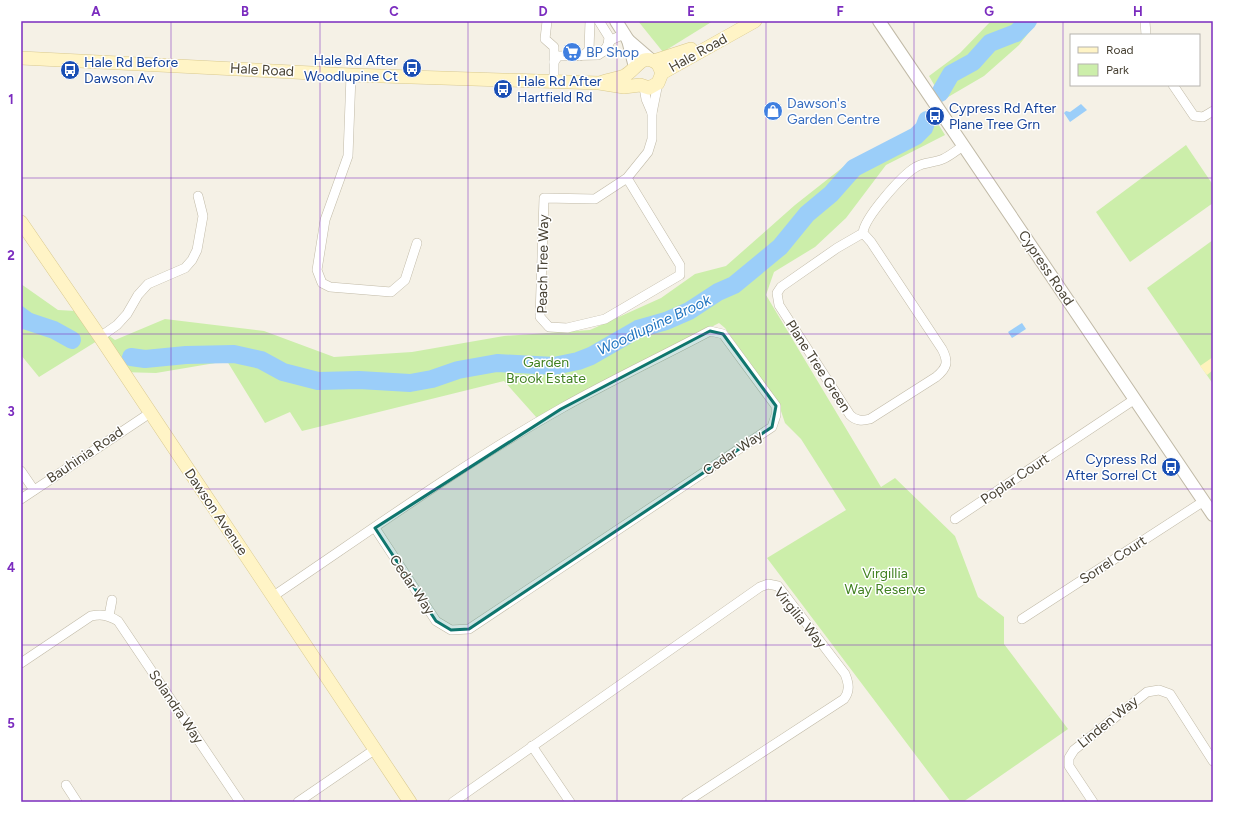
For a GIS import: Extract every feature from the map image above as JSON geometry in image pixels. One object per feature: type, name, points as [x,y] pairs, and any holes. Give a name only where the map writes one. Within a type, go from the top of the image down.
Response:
[{"type":"main road","name":"Hale Road","points":[[598,82],[623,76],[634,69],[640,62],[693,48],[738,21]]},
{"type":"main road","name":"Hale Road","points":[[21,58],[351,75],[554,82],[598,82],[624,87],[653,87],[660,78],[755,21]]},
{"type":"main road","name":"Hale Road","points":[[652,60],[658,64],[660,78]]},
{"type":"main road","points":[[634,69],[635,79],[642,86]]},
{"type":"main road","name":"Dawson Avenue","points":[[21,222],[100,337],[272,598],[410,802]]},
{"type":"street","points":[[547,21],[545,39],[547,43],[554,47],[554,82]]},
{"type":"street","points":[[580,56],[589,50],[590,21]]},
{"type":"street","points":[[599,21],[609,37],[608,45]]},
{"type":"street","points":[[616,21],[626,37],[652,60]]},
{"type":"street","name":"Cypress Road","points":[[879,21],[1213,515]]},
{"type":"street","points":[[1145,21],[1146,34]]},
{"type":"street","points":[[554,62],[556,57],[562,55],[598,55],[604,52],[608,45],[616,37],[626,37]]},
{"type":"street","points":[[626,37],[634,69]]},
{"type":"street","points":[[351,75],[348,156],[325,220],[317,270],[322,283],[330,287],[391,292],[404,280],[417,243]]},
{"type":"street","name":"Peach Tree Way","points":[[627,178],[680,265],[680,275],[605,319],[567,328],[550,328],[540,317],[544,198],[595,199],[627,178],[648,152],[652,140],[652,113],[660,78]]},
{"type":"street","name":"Peach Tree Way","points":[[642,86],[652,113]]},
{"type":"street","points":[[1174,86],[1194,116],[1203,117],[1213,111]]},
{"type":"street","points":[[863,233],[863,227],[875,210],[911,171],[920,165],[942,160],[963,146]]},
{"type":"street","points":[[100,337],[127,314],[138,295],[148,284],[185,268],[192,260],[197,250],[203,216],[198,196]]},
{"type":"street","name":"Plane Tree Green","points":[[863,233],[871,242],[942,349],[947,363],[944,370],[936,377],[870,419],[864,421],[853,419],[850,415],[779,305],[777,298],[781,287],[837,248],[863,233]]},
{"type":"street","name":"Cedar Way","points":[[272,598],[440,483],[562,409],[710,331],[723,334],[776,406],[776,415],[772,427],[469,629],[452,630],[436,621],[375,528]]},
{"type":"street","name":"Poplar Court","points":[[955,519],[1135,399]]},
{"type":"street","name":"Bauhinia Road","points":[[21,499],[150,412]]},
{"type":"street","points":[[21,472],[34,490]]},
{"type":"street","name":"Sorrel Court","points":[[1022,619],[1204,501]]},
{"type":"street","name":"Virgilia Way","points":[[453,802],[760,587],[768,584],[778,586],[845,674],[848,682],[848,694],[844,699],[686,802]]},
{"type":"street","points":[[21,663],[91,616],[99,614],[109,616],[112,600]]},
{"type":"street","name":"Solandra Way","points":[[109,616],[118,621],[240,802]]},
{"type":"street","name":"Linden Way","points":[[1093,802],[1069,766],[1069,758],[1074,750],[1147,692],[1159,690],[1170,694],[1213,761]]},
{"type":"street","points":[[532,746],[570,802]]},
{"type":"street","points":[[298,802],[374,750]]},
{"type":"street","points":[[66,785],[78,802]]},
{"type":"highlighted area","points":[[710,331],[723,334],[776,406],[772,427],[469,629],[451,630],[436,621],[375,528],[561,409]]},
{"type":"green space","points":[[638,21],[713,21],[663,52]]},
{"type":"green space","points":[[991,21],[1038,21],[1019,45],[984,76],[943,100],[929,76],[960,53]]},
{"type":"green space","points":[[937,122],[945,135],[886,165],[846,218],[815,247],[774,272],[766,295],[881,487],[895,478],[955,536],[978,597],[1004,617],[1004,644],[1068,729],[963,802],[951,802],[767,558],[846,510],[801,439],[785,423],[779,405],[725,328],[719,323],[537,418],[504,381],[302,431],[290,412],[265,423],[227,361],[156,373],[120,372],[97,341],[39,377],[21,355],[21,284],[58,310],[76,311],[115,340],[165,319],[264,331],[334,357],[412,352],[504,336],[590,330],[661,298],[695,274],[726,266],[795,205],[852,160],[889,141]]},
{"type":"green space","points":[[1186,145],[1213,185],[1213,203],[1130,262],[1096,212]]},
{"type":"green space","points":[[1213,240],[1213,384],[1147,288]]},
{"type":"sand","points":[[1213,357],[1213,370],[1207,375],[1200,366]]},
{"type":"water","points":[[1081,104],[1087,110],[1070,122],[1064,113],[1066,111],[1070,112]]},
{"type":"water","points":[[21,305],[37,317],[33,327],[21,324]]},
{"type":"water","points":[[1022,323],[1026,329],[1012,338],[1008,332]]},
{"type":"waterway","name":"Woodlupine Brook","points":[[940,93],[951,74],[973,62],[990,43],[1016,33],[1028,21]]},
{"type":"waterway","name":"Woodlupine Brook","points":[[131,357],[145,359],[186,355],[234,354],[261,360],[283,372],[318,381],[359,380],[410,383],[432,379],[458,370],[497,363],[554,366],[578,361],[591,356],[638,329],[666,321],[689,311],[718,292],[734,285],[780,247],[807,214],[831,194],[854,168],[916,136],[924,128],[927,120]]},
{"type":"waterway","name":"Woodlupine Brook","points":[[21,319],[54,330],[72,340]]},
{"type":"place","name":"BP Shop","points":[[572,52]]},
{"type":"place","name":"Hale Rd After Woodlupine Ct","points":[[412,68]]},
{"type":"place","name":"Hale Rd Before Dawson Av","points":[[70,70]]},
{"type":"place","name":"Hale Rd After Hartfield Rd","points":[[503,89]]},
{"type":"place","name":"Dawson's Garden Centre","points":[[773,111]]},
{"type":"place","name":"Cypress Rd After Plane Tree Grn","points":[[935,116]]},
{"type":"place","name":"Cypress Rd After Sorrel Ct","points":[[1171,467]]},
{"type":"park label","name":"Garden Brook Estate","points":[[546,370]]},
{"type":"park label","name":"Virgillia Way Reserve","points":[[885,582]]}]
